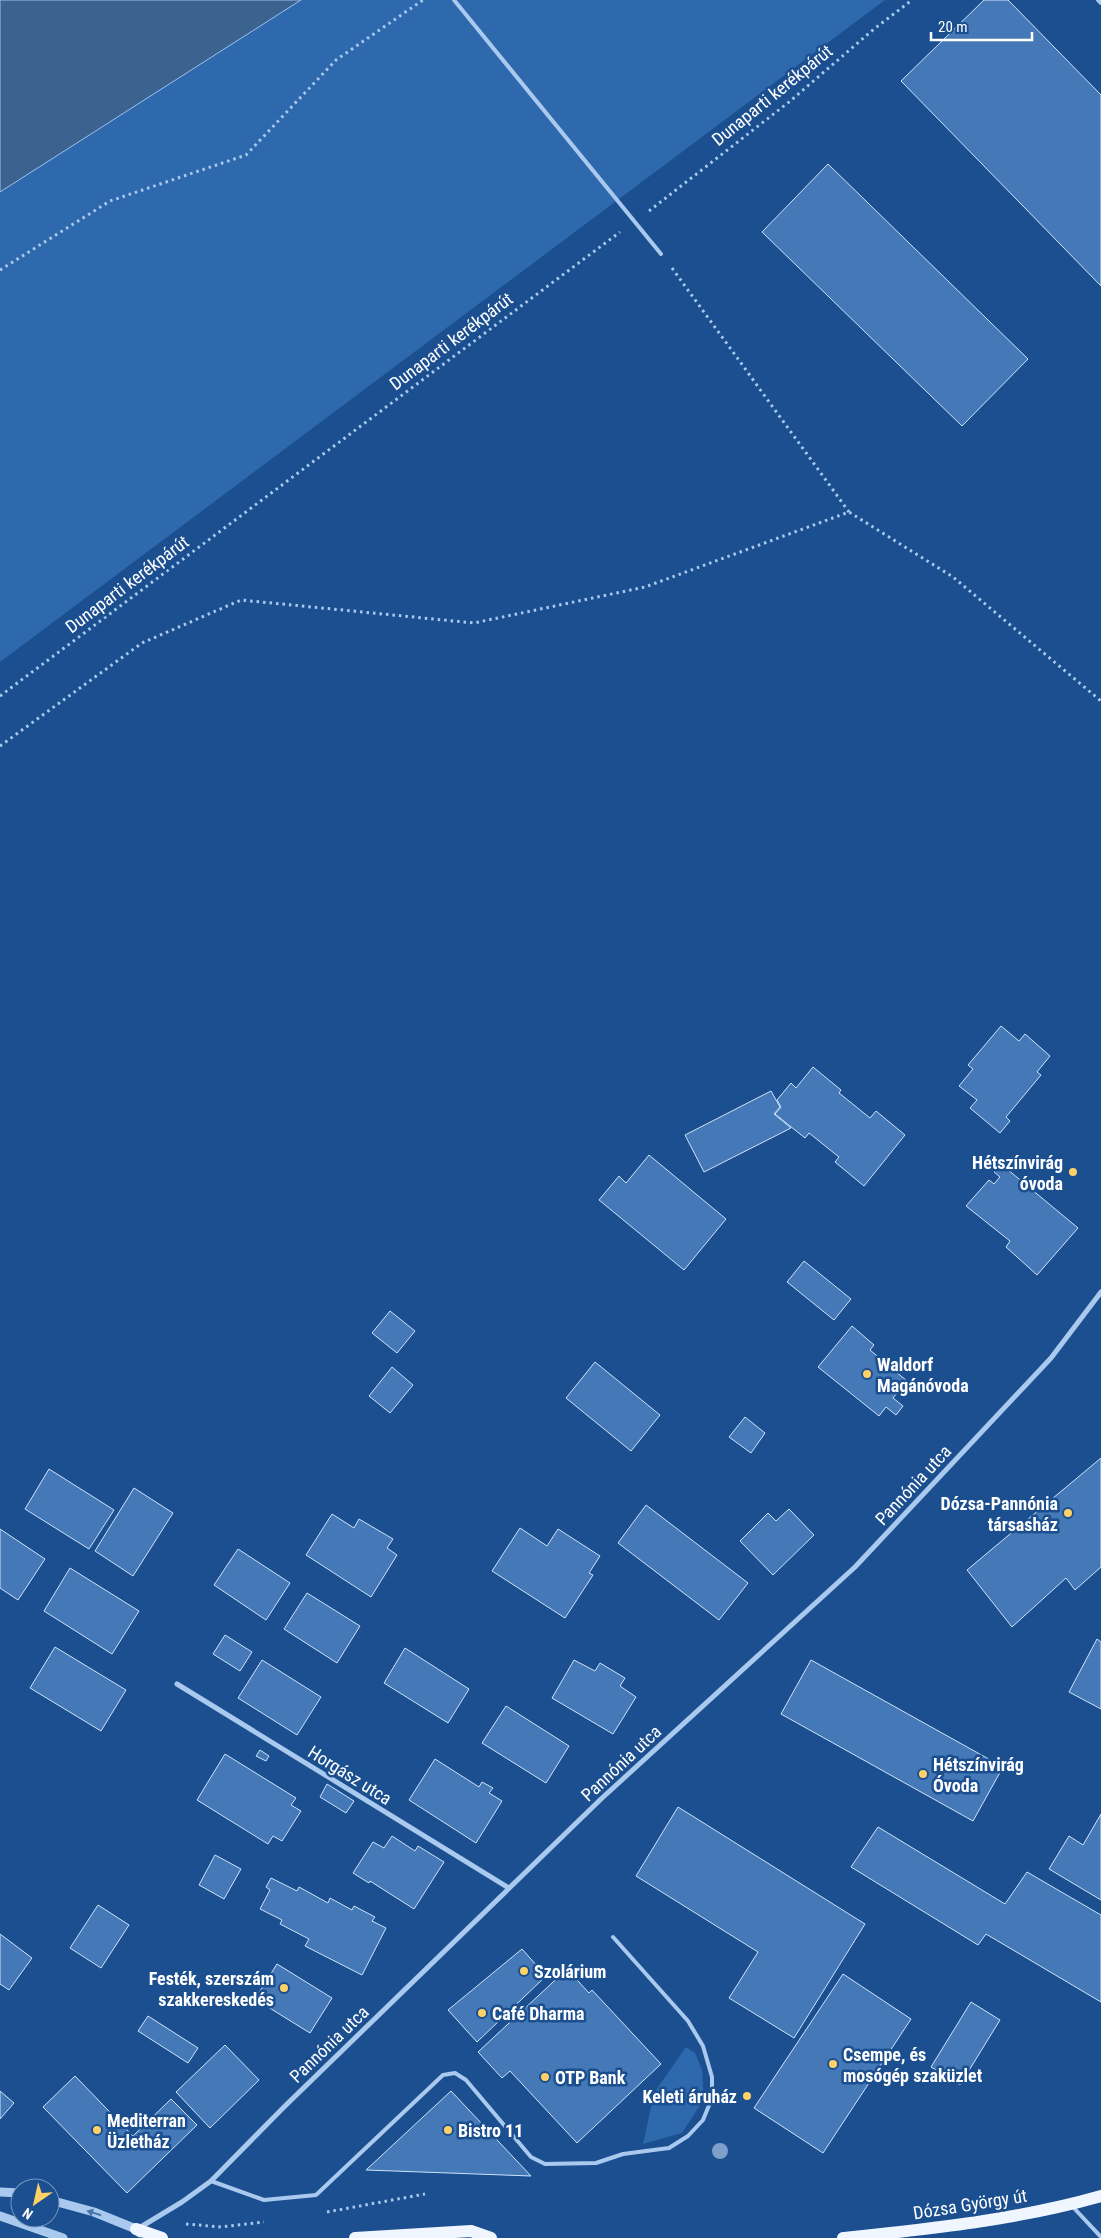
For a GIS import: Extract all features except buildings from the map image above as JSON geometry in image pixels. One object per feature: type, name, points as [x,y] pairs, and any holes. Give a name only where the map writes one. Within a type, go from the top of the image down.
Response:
[{"type":"main road","name":"Dózsa György út","points":[[843,2238],[942,2228],[1070,2205],[1101,2196]]},
{"type":"main road","points":[[355,2238],[471,2232],[491,2238]]},
{"type":"main road","points":[[141,2234],[162,2238]]},
{"type":"street","name":"Pannónia utca","points":[[141,2234],[211,2181],[284,2107],[601,1799],[855,1567],[1051,1358],[1101,1292]]},
{"type":"street","name":"Horgász utca","points":[[177,1684],[509,1888]]},
{"type":"street","points":[[60,2203],[94,2212],[141,2234]]},
{"type":"street","points":[[0,2216],[62,2238]]},
{"type":"lane","points":[[454,0],[661,254]]},
{"type":"lane","points":[[211,2181],[264,2200],[316,2195],[443,2075],[455,2073],[466,2080],[531,2157],[545,2164],[596,2163],[622,2154],[669,2148],[688,2136],[703,2120],[712,2098],[712,2077],[705,2054],[688,2021],[613,1938]]},
{"type":"lane","points":[[1070,2205],[1101,2237]]},
{"type":"path","points":[[0,270],[110,201],[246,155],[336,60],[423,0]]},
{"type":"path","name":"Dunaparti kerékpárút","points":[[0,696],[635,221],[788,102],[874,29],[912,0]]},
{"type":"path","points":[[661,254],[849,512],[953,577],[1101,701]]},
{"type":"path","points":[[0,746],[142,643],[242,600],[474,623],[645,587],[849,512]]},
{"type":"path","points":[[185,2224],[222,2227]]},
{"type":"shaded area","points":[[0,0],[301,0],[0,192]]},
{"type":"shaded area","points":[[301,0],[885,0],[0,662],[0,192]]},
{"type":"shaded area","points":[[686,2047],[695,2053],[702,2070],[704,2099],[682,2133],[643,2144],[654,2093]]},
{"type":"place","name":"Hétszínvirág óvoda","points":[[1073,1172]]},
{"type":"place","name":"Waldorf Magánóvoda","points":[[867,1374]]},
{"type":"place","name":"Dózsa-Pannónia társasház","points":[[1068,1513]]},
{"type":"place","name":"Hétszínvirág Óvoda","points":[[923,1774]]},
{"type":"place","name":"Szolárium","points":[[524,1971]]},
{"type":"place","name":"Festék, szerszám szakkereskedés","points":[[284,1988]]},
{"type":"place","name":"Café Dharma","points":[[482,2013]]},
{"type":"place","name":"Csempe, és mosógép szaküzlet","points":[[833,2064]]},
{"type":"place","name":"OTP Bank","points":[[545,2077]]},
{"type":"place","name":"Keleti áruház","points":[[747,2096]]},
{"type":"place","name":"Mediterran Üzletház","points":[[97,2130]]},
{"type":"place","name":"Bistro 11","points":[[448,2130]]}]
